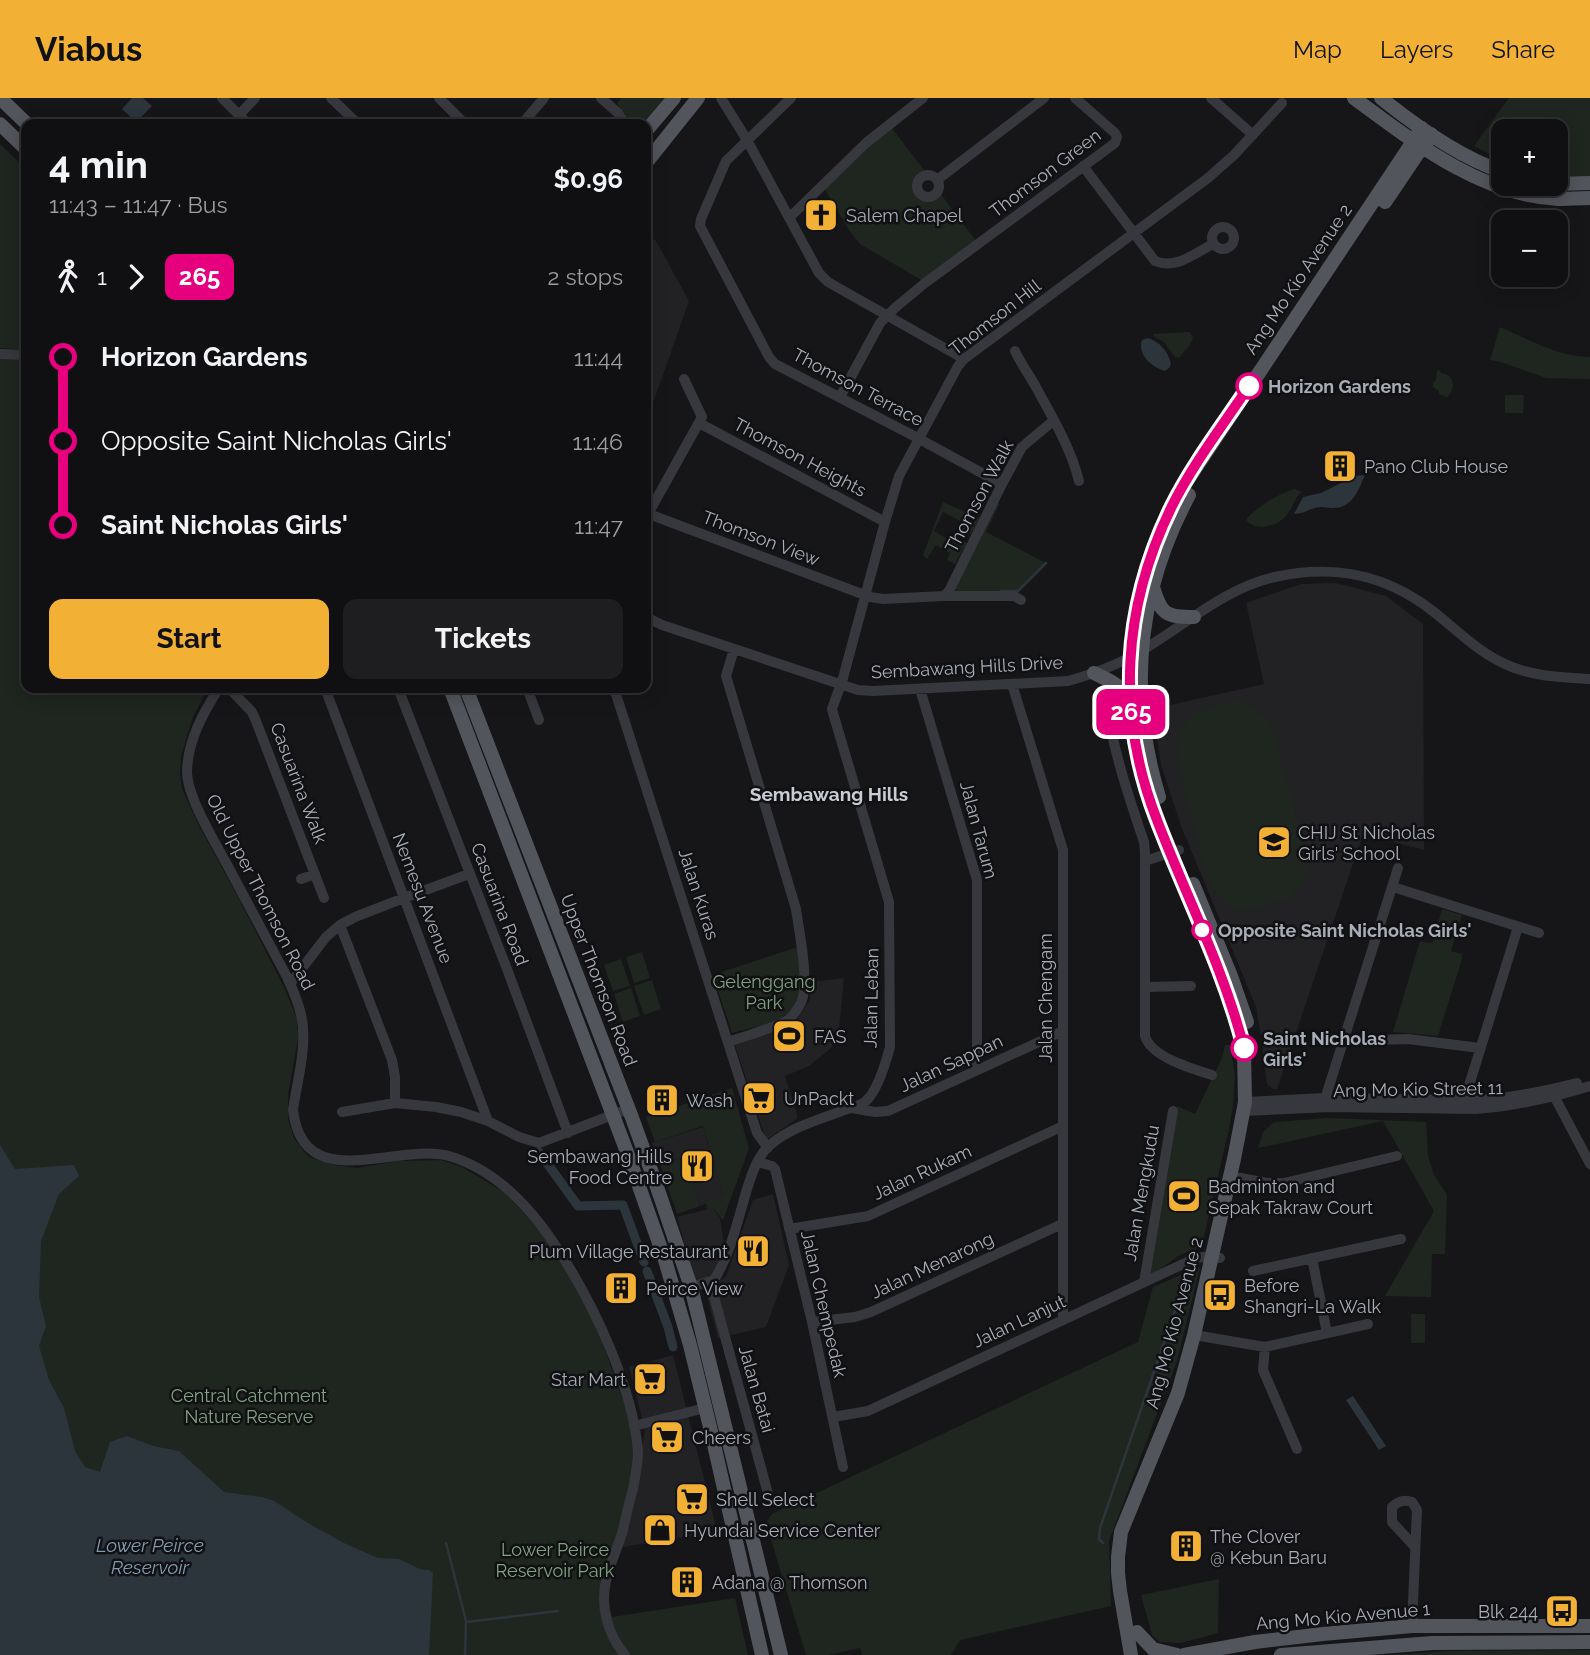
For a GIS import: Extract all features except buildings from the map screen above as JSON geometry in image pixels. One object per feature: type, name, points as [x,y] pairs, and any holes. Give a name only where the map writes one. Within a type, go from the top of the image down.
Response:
[{"type":"main road","points":[[0,98],[22,119]]},
{"type":"main road","points":[[651,125],[674,98]]},
{"type":"main road","points":[[651,157],[698,98]]},
{"type":"main road","points":[[1354,98],[1418,144],[1467,173],[1522,193],[1556,199],[1590,198]]},
{"type":"main road","points":[[1381,98],[1411,122],[1472,159],[1491,167]]},
{"type":"main road","points":[[0,124],[21,144]]},
{"type":"main road","name":"Ang Mo Kio Avenue 2","points":[[1131,1655],[1128,1544],[1140,1507],[1177,1423],[1193,1376],[1198,1336],[1249,1107],[1244,1051],[1236,1019],[1175,852],[1146,747],[1136,654],[1135,617],[1155,547],[1172,506],[1195,467],[1426,131]]},
{"type":"main road","points":[[1568,184],[1590,183]]},
{"type":"main road","name":"Ang Mo Kio Avenue 2","points":[[1175,852],[1156,820],[1141,773],[1130,705],[1136,654],[1152,586],[1170,536],[1195,484],[1336,265]]},
{"type":"main road","points":[[1152,586],[1158,605],[1168,614],[1194,617]]},
{"type":"main road","points":[[1094,673],[1121,688],[1130,705]]},
{"type":"main road","name":"Upper Thomson Road","points":[[452,693],[613,1115],[675,1292],[705,1408],[762,1655]]},
{"type":"main road","name":"Upper Thomson Road","points":[[468,693],[628,1109],[693,1293],[781,1655]]},
{"type":"main road","points":[[471,743],[477,749],[482,748],[486,737]]},
{"type":"main road","name":"Ang Mo Kio Avenue 1","points":[[1184,1655],[1269,1640],[1412,1626],[1590,1626]]},
{"type":"main road","points":[[1119,1655],[1132,1634],[1153,1649],[1177,1655]]},
{"type":"main road","name":"Ang Mo Kio Avenue 2","points":[[1132,1634],[1141,1655]]},
{"type":"main road","name":"Ang Mo Kio Avenue 1","points":[[1280,1655],[1432,1643],[1590,1642]]},
{"type":"street","points":[[222,98],[243,119]]},
{"type":"street","points":[[239,115],[255,98]]},
{"type":"street","points":[[331,98],[353,119]]},
{"type":"street","points":[[439,98],[460,119]]},
{"type":"street","points":[[526,119],[544,98]]},
{"type":"street","points":[[601,98],[618,113],[620,119]]},
{"type":"street","points":[[720,98],[747,141],[819,272],[828,282],[964,359]]},
{"type":"street","points":[[747,141],[791,98]]},
{"type":"street","points":[[789,218],[866,143],[923,98]]},
{"type":"street","points":[[937,180],[1044,98]]},
{"type":"street","name":"Thomson Green","points":[[840,397],[886,316],[925,283],[1115,143],[1117,137],[1114,131],[1075,98]]},
{"type":"street","points":[[1210,98],[1253,135]]},
{"type":"street","name":"Thomson Hill","points":[[841,684],[900,476],[958,366],[1208,178],[1234,155],[1282,103]]},
{"type":"street","name":"Thomson Terrace","points":[[747,141],[726,161],[700,226],[769,357],[775,364],[1002,484]]},
{"type":"street","points":[[1083,166],[1155,261],[1163,265],[1175,265],[1213,244]]},
{"type":"street","points":[[1015,351],[1065,441],[1079,481]]},
{"type":"street","points":[[0,354],[21,355]]},
{"type":"street","points":[[651,507],[702,417],[684,379]]},
{"type":"street","name":"Thomson Walk","points":[[944,596],[949,591],[1022,447],[1053,421]]},
{"type":"street","name":"Thomson Heights","points":[[699,423],[885,522]]},
{"type":"street","name":"Thomson View","points":[[651,516],[865,596]]},
{"type":"street","points":[[1246,587],[1273,577],[1308,571],[1339,571],[1370,577],[1426,606],[1482,652],[1511,667],[1540,676],[1590,679]]},
{"type":"street","points":[[1246,587],[1250,589],[1309,576],[1339,576],[1368,583],[1420,608],[1479,657],[1509,672],[1539,681],[1590,686]]},
{"type":"street","name":"Sembawang Hills Drive","points":[[651,620],[858,690],[1068,681],[1094,673],[1136,654],[1246,587]]},
{"type":"street","points":[[865,596],[883,599],[1014,596],[1021,600]]},
{"type":"street","points":[[728,1042],[789,1021],[803,996],[804,985],[796,909],[726,676],[734,649]]},
{"type":"street","name":"Jalan Leban","points":[[711,1287],[758,1162],[768,1148],[808,1123],[866,1102],[886,1064],[890,1047],[889,902],[832,713],[841,684]]},
{"type":"street","name":"Jalan Chengam","points":[[1012,684],[1063,850],[1063,1320]]},
{"type":"street","name":"Jalan Tarum","points":[[920,689],[977,880],[979,1069]]},
{"type":"street","name":"Old Upper Thomson Road","points":[[216,693],[203,713],[193,737],[187,771],[189,786],[204,821],[290,985],[302,1020],[302,1044],[293,1110],[301,1137],[308,1146],[328,1159],[345,1162],[430,1153],[445,1155],[473,1165],[498,1181],[544,1228],[576,1278],[609,1347],[621,1377],[634,1426],[638,1454],[636,1475],[623,1530],[605,1590],[607,1623],[625,1655]]},
{"type":"street","name":"Casuarina Walk","points":[[234,693],[252,712],[256,721],[324,898]]},
{"type":"street","name":"Nemesu Avenue","points":[[327,693],[488,1121]]},
{"type":"street","name":"Casuarina Road","points":[[400,693],[568,1133]]},
{"type":"street","points":[[529,693],[539,720]]},
{"type":"street","name":"Jalan Kuras","points":[[616,693],[757,1133],[768,1148]]},
{"type":"street","points":[[1106,701],[1120,769],[1144,842],[1145,1036],[1153,1050],[1192,1069],[1212,1075]]},
{"type":"street","points":[[1145,861],[1175,852]]},
{"type":"street","points":[[1324,1102],[1398,867]]},
{"type":"street","points":[[302,879],[315,874]]},
{"type":"street","points":[[290,985],[326,937],[340,925],[469,874]]},
{"type":"street","points":[[1392,887],[1539,933]]},
{"type":"street","points":[[340,925],[392,1060],[396,1077],[395,1103]]},
{"type":"street","points":[[1464,1104],[1518,927]]},
{"type":"street","points":[[1146,987],[1191,986]]},
{"type":"street","name":"Jalan Sappan","points":[[850,1108],[888,1111],[1063,1031]]},
{"type":"street","points":[[1343,1041],[1408,1039],[1480,1048]]},
{"type":"street","name":"Ang Mo Kio Street 11","points":[[1552,1093],[1590,1079]]},
{"type":"street","name":"Ang Mo Kio Street 11","points":[[1249,1107],[1324,1102],[1377,1106],[1464,1104],[1590,1086]]},
{"type":"street","points":[[1552,1093],[1590,1164]]},
{"type":"street","points":[[342,1112],[395,1103],[436,1107],[461,1111],[539,1143],[628,1109]]},
{"type":"street","name":"Jalan Mengkudu","points":[[1144,1282],[1173,1111]]},
{"type":"street","name":"Jalan Rukam","points":[[789,1229],[868,1216],[1063,1126]]},
{"type":"street","points":[[1235,1177],[1284,1183],[1397,1156]]},
{"type":"street","name":"Jalan Chempedak","points":[[758,1162],[775,1169],[843,1467]]},
{"type":"street","name":"Jalan Menarong","points":[[812,1322],[855,1317],[870,1312],[1062,1224]]},
{"type":"street","points":[[1254,1271],[1401,1238]]},
{"type":"street","name":"Jalan Lanjut","points":[[833,1417],[868,1410],[1196,1258],[1216,1257]]},
{"type":"street","points":[[1311,1258],[1327,1333]]},
{"type":"street","points":[[675,1292],[693,1293],[711,1287]]},
{"type":"street","name":"Jalan Batai","points":[[711,1287],[769,1497]]},
{"type":"street","points":[[1198,1336],[1265,1347],[1368,1324]]},
{"type":"street","points":[[1265,1347],[1263,1370],[1297,1450]]},
{"type":"street","points":[[634,1426],[705,1408]]},
{"type":"street","points":[[1412,1626],[1415,1547]]},
{"type":"shaded area","points":[[655,239],[689,301],[651,409],[651,243]]},
{"type":"shaded area","name":"CHIJ St Nicholas Girls' School","points":[[1336,583],[1386,596],[1423,624],[1424,850],[1363,834],[1277,1089],[1273,1089],[1267,1084],[1256,1007],[1181,826],[1161,765],[1153,709],[1264,684],[1246,603],[1301,584]]},
{"type":"shaded area","points":[[844,978],[838,1039],[809,1066],[785,1076],[798,1118],[766,1140],[735,1045],[795,1022],[810,1000],[811,982]]},
{"type":"shaded area","points":[[703,1127],[724,1195],[700,1206],[683,1158],[659,1166],[652,1143]]},
{"type":"shaded area","points":[[773,1194],[789,1265],[766,1327],[718,1338],[705,1289],[726,1277],[753,1200]]},
{"type":"shaded area","points":[[713,1208],[720,1218],[725,1249],[714,1274],[695,1282],[677,1217]]},
{"type":"shaded area","points":[[673,1355],[717,1531],[623,1547],[645,1430],[629,1367]]},
{"type":"green space","points":[[621,98],[666,98],[647,119],[624,119],[617,104]]},
{"type":"green space","points":[[1509,98],[1590,98],[1590,179],[1568,178],[1568,119],[1494,119]]},
{"type":"green space","points":[[1491,123],[1491,155],[1474,146]]},
{"type":"green space","points":[[891,127],[924,170],[915,183],[917,195],[926,199],[940,193],[979,245],[928,284],[860,244],[824,188]]},
{"type":"green space","points":[[0,144],[21,164],[21,350],[0,348]]},
{"type":"green space","points":[[1500,327],[1555,351],[1590,357],[1590,379],[1546,378],[1490,360]]},
{"type":"green space","points":[[1190,332],[1193,338],[1179,358],[1175,357],[1164,342],[1153,336],[1154,334]]},
{"type":"green space","name":"Central Catchment Nature Reserve","points":[[21,358],[21,693],[205,693],[193,717],[181,756],[182,789],[284,987],[297,1019],[299,1034],[288,1094],[288,1119],[294,1138],[309,1157],[334,1165],[357,1168],[397,1161],[441,1160],[462,1167],[504,1192],[549,1240],[596,1325],[627,1411],[636,1451],[608,1584],[612,1617],[735,1598],[748,1655],[0,1655],[0,359]]},
{"type":"green space","points":[[1440,370],[1450,377],[1453,383],[1452,391],[1446,398],[1433,387],[1437,371]]},
{"type":"green space","points":[[1505,395],[1524,395],[1523,413],[1505,413]]},
{"type":"green space","points":[[995,487],[971,534],[961,528],[964,523],[943,512],[934,531],[949,540],[952,536],[972,545],[954,570],[965,544],[955,564],[947,560],[950,553],[936,545],[927,559],[923,555],[943,502],[979,518]]},
{"type":"green space","points":[[1295,489],[1302,492],[1286,516],[1277,523],[1260,527],[1246,520],[1268,502]]},
{"type":"green space","points":[[1000,503],[986,532],[1046,563],[1014,596],[956,591],[955,586],[994,505]]},
{"type":"green space","points":[[1235,700],[1254,708],[1271,723],[1309,864],[1302,883],[1287,899],[1245,911],[1229,904],[1214,892],[1205,871],[1177,759],[1179,731],[1195,712]]},
{"type":"green space","points":[[1442,909],[1462,915],[1451,951],[1462,954],[1462,959],[1438,1036],[1393,1032],[1420,941],[1433,942]]},
{"type":"green space","name":"Gelenggang Park","points":[[798,947],[798,995],[787,1014],[768,1023],[732,1033],[713,975]]},
{"type":"green space","points":[[642,952],[650,978],[634,983],[626,957]]},
{"type":"green space","points":[[621,959],[630,986],[613,991],[604,965]]},
{"type":"green space","points":[[652,980],[661,1009],[644,1015],[634,986]]},
{"type":"green space","points":[[631,988],[640,1016],[623,1022],[614,994]]},
{"type":"green space","points":[[1225,1045],[1230,1045],[1235,1075],[1233,1107],[1203,1241],[1197,1248],[1178,1256],[1155,1273],[1145,1274],[1150,1268],[1177,1106],[1195,1114],[1221,1060]]},
{"type":"green space","points":[[732,1088],[749,1148],[723,1220],[713,1208],[708,1210],[705,1201],[724,1195],[703,1126],[655,1142],[646,1117]]},
{"type":"green space","points":[[1327,1118],[1426,1122],[1428,1156],[1434,1175],[1447,1195],[1445,1254],[1432,1254],[1431,1297],[1385,1296],[1434,1211],[1383,1121],[1258,1148],[1263,1132],[1274,1122]]},
{"type":"green space","points":[[683,1158],[700,1206],[677,1214],[660,1165]]},
{"type":"green space","points":[[1200,1267],[1177,1361],[1109,1541],[1111,1606],[960,1640],[951,1655],[862,1655],[860,1648],[828,1655],[806,1655],[766,1523],[772,1514],[1138,1342],[1153,1287]]},
{"type":"green space","points":[[1411,1314],[1425,1314],[1425,1343],[1411,1343]]},
{"type":"green space","points":[[1219,1579],[1218,1633],[1181,1643],[1160,1642],[1152,1635],[1141,1595]]},
{"type":"green space","points":[[1590,1650],[1590,1655],[1388,1655],[1449,1651]]},
{"type":"water","points":[[132,98],[143,98],[152,106],[139,119],[133,119],[122,109]]},
{"type":"water","points":[[1148,338],[1166,351],[1171,364],[1165,371],[1150,363],[1143,355],[1142,340]]},
{"type":"water","points":[[1365,475],[1353,498],[1345,506],[1317,507],[1294,514],[1303,497],[1321,493],[1355,476]]},
{"type":"water","name":"Lower Peirce Reservoir","points":[[0,1145],[15,1169],[74,1165],[79,1176],[59,1194],[41,1241],[39,1297],[46,1326],[39,1346],[49,1380],[64,1408],[75,1451],[85,1467],[100,1472],[110,1442],[127,1436],[153,1446],[179,1451],[224,1492],[274,1501],[346,1544],[378,1558],[399,1559],[422,1570],[429,1570],[433,1573],[429,1655],[0,1655]]},
{"type":"water","points":[[1353,1396],[1386,1446],[1379,1450],[1346,1400]]},
{"type":"waterway","points":[[1001,591],[1018,591],[1046,563]]},
{"type":"waterway","points":[[539,1152],[578,1206],[623,1205],[644,1262]]},
{"type":"waterway","points":[[647,1271],[673,1347]]},
{"type":"waterway","points":[[1103,1543],[1099,1539],[1100,1528],[1176,1308]]},
{"type":"waterway","points":[[446,1543],[466,1621]]},
{"type":"waterway","points":[[465,1655],[466,1622],[558,1611]]},
{"type":"bus line","name":"265","points":[[1244,1048],[1231,1002],[1156,820],[1141,773],[1130,705],[1130,645],[1138,602],[1162,527],[1183,487],[1249,386]]},
{"type":"place","name":"Salem Chapel","points":[[821,215]]},
{"type":"place","name":"Horizon Gardens","points":[[1249,386]]},
{"type":"place","name":"Pano Club House","points":[[1340,466]]},
{"type":"place","name":"CHIJ St Nicholas Girls' School","points":[[1274,842]]},
{"type":"place","name":"Opposite Saint Nicholas Girls'","points":[[1202,930]]},
{"type":"place","name":"FAS","points":[[789,1036]]},
{"type":"place","name":"Saint Nicholas Girls'","points":[[1244,1048]]},
{"type":"place","name":"UnPackt","points":[[759,1098]]},
{"type":"place","name":"Wash","points":[[662,1100]]},
{"type":"place","name":"Sembawang Hills Food Centre","points":[[697,1166]]},
{"type":"place","name":"Badminton and Sepak Takraw Court","points":[[1184,1196]]},
{"type":"place","name":"Plum Village Restaurant","points":[[753,1251]]},
{"type":"place","name":"Peirce View","points":[[621,1288]]},
{"type":"place","name":"Before Shangri-La Walk","points":[[1220,1295]]},
{"type":"place","name":"Star Mart","points":[[650,1379]]},
{"type":"place","name":"Cheers","points":[[667,1437]]},
{"type":"place","name":"Shell Select","points":[[692,1499]]},
{"type":"place","name":"Hyundai Service Center","points":[[660,1530]]},
{"type":"place","name":"The Clover @ Kebun Baru","points":[[1186,1546]]},
{"type":"place","name":"Adana @ Thomson","points":[[687,1582]]},
{"type":"place","name":"Blk 244","points":[[1562,1611]]},
{"type":"district","name":"Sembawang Hills","points":[[829,794]]},
{"type":"park label","name":"Lower Peirce Reservoir Park","points":[[555,1559]]}]
